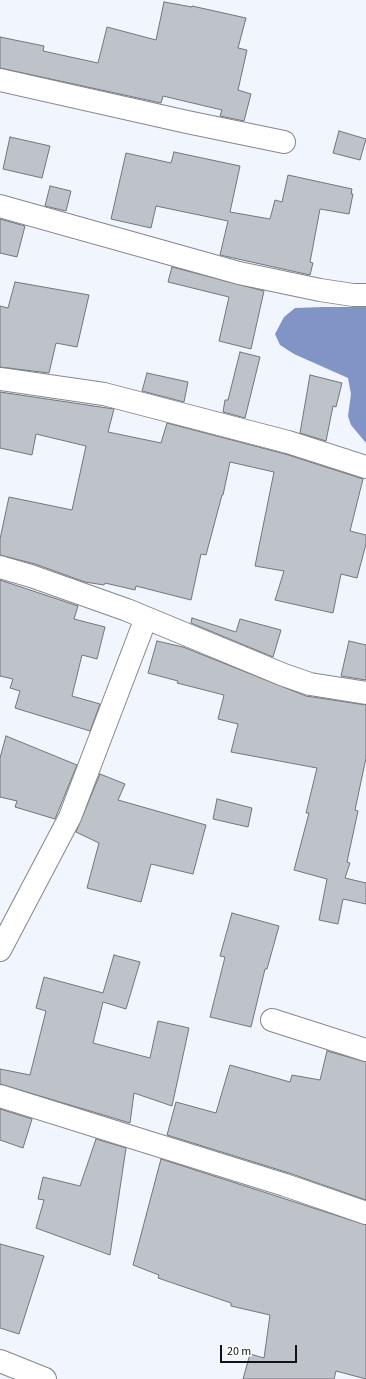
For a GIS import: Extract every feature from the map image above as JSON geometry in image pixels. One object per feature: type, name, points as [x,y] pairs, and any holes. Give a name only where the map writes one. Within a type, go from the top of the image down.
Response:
[{"type":"street","points":[[0,80],[284,142]]},
{"type":"street","points":[[0,206],[239,273],[320,290],[353,295],[366,295]]},
{"type":"street","points":[[0,379],[111,396],[288,442],[366,467]]},
{"type":"street","points":[[0,568],[31,576],[146,618],[284,675],[310,684],[366,693]]},
{"type":"street","points":[[0,950],[70,817],[146,618]]},
{"type":"street","points":[[272,1020],[366,1050]]},
{"type":"street","points":[[0,1096],[285,1185],[366,1213]]},
{"type":"street","points":[[0,1362],[45,1379]]},
{"type":"water","points":[[366,307],[366,443],[351,425],[348,416],[351,394],[348,378],[294,354],[280,345],[275,334],[284,317],[295,308]]},
{"type":"building","points":[[164,2],[192,6],[246,18],[238,48],[247,50],[238,90],[251,94],[244,121],[220,116],[222,110],[163,96],[161,103],[0,68],[0,37],[44,46],[43,51],[98,63],[107,27],[156,40]]},
{"type":"building","points":[[339,131],[366,139],[360,160],[333,153]]},
{"type":"building","points":[[10,137],[50,146],[42,178],[3,169]]},
{"type":"building","points":[[174,152],[240,166],[230,212],[270,219],[275,200],[282,202],[288,175],[352,189],[351,194],[353,194],[349,214],[320,209],[310,262],[313,263],[310,275],[220,255],[228,221],[156,206],[151,228],[111,219],[126,153],[171,163]]},
{"type":"building","points":[[50,186],[71,191],[66,211],[45,206]]},
{"type":"building","points":[[0,219],[25,226],[17,257],[0,253]]},
{"type":"building","points":[[172,267],[264,291],[251,349],[219,341],[229,297],[168,282]]},
{"type":"building","points":[[15,282],[89,295],[77,347],[56,343],[49,373],[0,367],[0,306],[8,308]]},
{"type":"building","points":[[240,352],[260,357],[245,418],[223,412],[225,400],[228,400]]},
{"type":"building","points":[[147,373],[188,382],[184,402],[142,391]]},
{"type":"building","points":[[310,375],[342,383],[336,407],[333,406],[326,441],[300,433]]},
{"type":"building","points":[[0,392],[114,409],[108,432],[161,443],[167,423],[285,454],[363,479],[350,531],[366,535],[366,544],[357,578],[341,574],[333,613],[275,600],[284,571],[255,566],[274,472],[230,462],[223,495],[206,555],[201,554],[191,600],[136,586],[135,590],[105,583],[104,585],[85,582],[35,564],[0,555],[0,539],[9,497],[72,510],[86,446],[36,434],[32,455],[0,448]]},
{"type":"building","points":[[0,580],[78,606],[74,619],[105,627],[97,659],[82,655],[72,696],[100,704],[90,731],[15,708],[20,691],[10,688],[13,679],[0,676]]},
{"type":"building","points":[[192,618],[236,632],[240,619],[281,630],[273,657],[191,623]]},
{"type":"building","points":[[157,641],[183,647],[306,696],[366,705],[366,758],[355,810],[358,811],[347,862],[350,863],[345,878],[366,883],[366,904],[343,899],[338,924],[319,920],[327,879],[294,870],[309,813],[306,813],[317,768],[231,752],[238,724],[218,719],[224,695],[177,683],[178,681],[148,673]]},
{"type":"building","points":[[349,641],[366,645],[366,680],[341,676]]},
{"type":"building","points":[[6,736],[77,765],[55,819],[15,807],[17,801],[0,797],[0,758]]},
{"type":"building","points":[[100,774],[125,784],[118,800],[206,825],[193,874],[151,864],[141,902],[87,888],[99,843],[76,832]]},
{"type":"building","points":[[217,799],[252,808],[248,827],[213,819]]},
{"type":"building","points":[[232,913],[279,926],[267,969],[265,969],[251,1027],[210,1017],[225,957],[220,956]]},
{"type":"building","points":[[114,955],[140,962],[126,1009],[103,1002],[93,1043],[150,1058],[158,1021],[189,1028],[172,1106],[134,1093],[130,1123],[0,1084],[0,1069],[30,1075],[46,1011],[36,1008],[44,977],[103,993]]},
{"type":"building","points":[[327,1051],[366,1062],[366,1200],[289,1173],[167,1135],[176,1102],[216,1113],[230,1065],[290,1082],[292,1075],[320,1080]]},
{"type":"building","points":[[0,1109],[32,1119],[23,1148],[0,1140]]},
{"type":"building","points":[[96,1139],[126,1148],[110,1255],[36,1228],[44,1200],[38,1199],[43,1177],[80,1186]]},
{"type":"building","points":[[161,1159],[366,1225],[366,1379],[336,1371],[334,1379],[243,1379],[250,1354],[264,1358],[270,1315],[231,1306],[231,1303],[158,1278],[159,1275],[133,1265]]},
{"type":"building","points":[[0,1244],[44,1256],[19,1334],[0,1328]]}]
